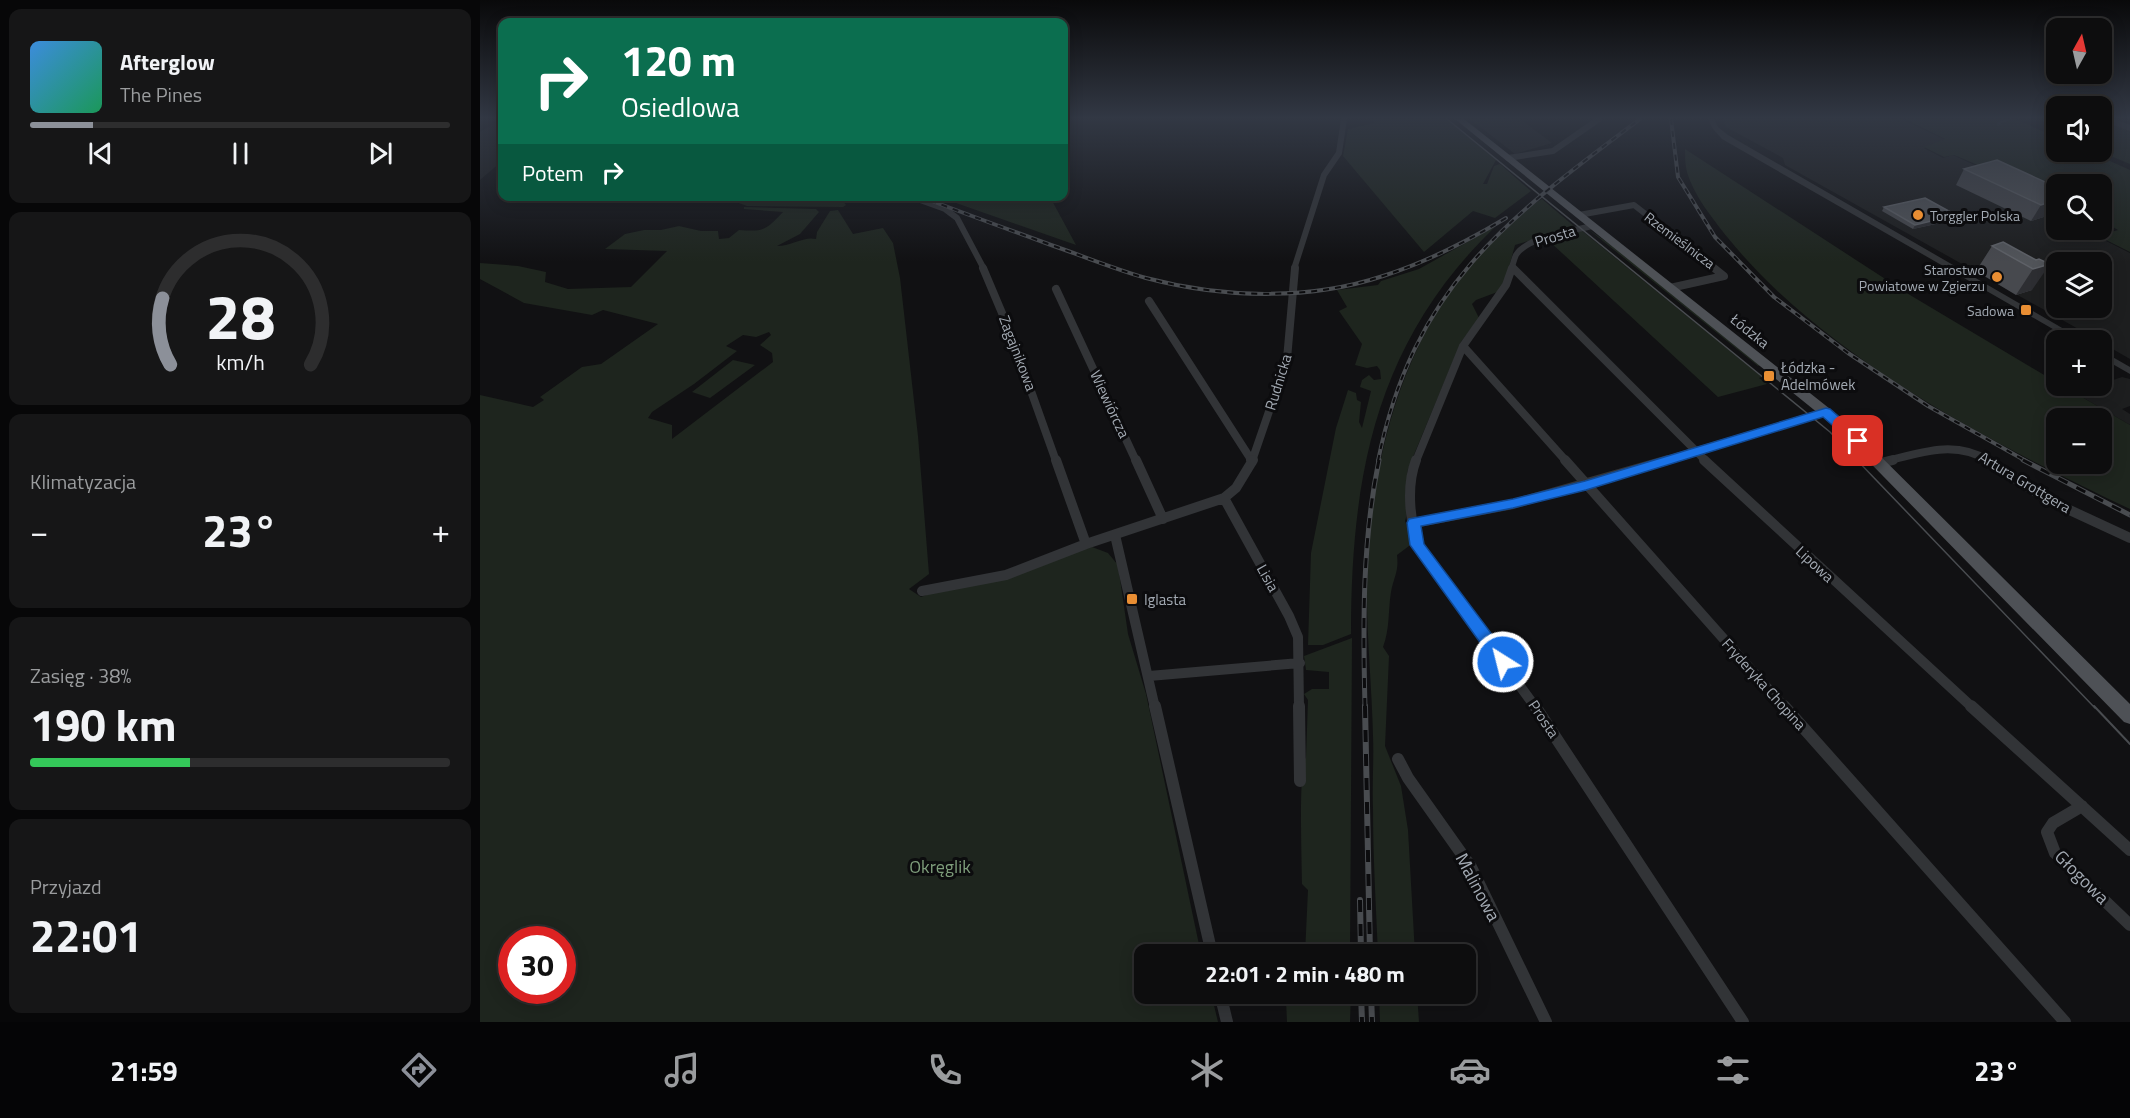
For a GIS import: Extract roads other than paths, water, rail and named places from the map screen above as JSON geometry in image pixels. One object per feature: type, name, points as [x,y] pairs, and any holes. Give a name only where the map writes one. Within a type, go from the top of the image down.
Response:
[{"type":"main road","name":"Łódzka","points":[[1519,167],[1826,412],[1881,463],[2130,716]]},
{"type":"street","name":"Rudnicka","points":[[921,591],[1006,575],[1086,544],[1224,498],[1240,483],[1252,462],[1289,349],[1293,274],[1297,251],[1324,175],[1330,167]]},
{"type":"street","points":[[1777,167],[2061,330]]},
{"type":"street","name":"Zagajnikowa","points":[[923,201],[945,209],[957,218],[976,251],[1011,332],[1086,544]]},
{"type":"street","name":"Rzemieślnicza","points":[[1579,215],[1634,205],[1724,276],[1670,288]]},
{"type":"street","name":"Prosta","points":[[1592,226],[1529,243],[1516,255],[1506,285],[1463,346],[1413,465],[1411,496],[1418,545],[1546,721],[1743,1022]]},
{"type":"street","name":"Lipowa","points":[[1512,267],[1696,452],[1854,600],[2130,850]]},
{"type":"street","name":"Wiewiórcza","points":[[1056,289],[1163,519]]},
{"type":"street","points":[[1149,301],[1252,462]]},
{"type":"street","name":"Fryderyka Chopina","points":[[1463,346],[2065,1022]]},
{"type":"street","points":[[2112,360],[2130,371]]},
{"type":"street","points":[[1414,523],[1513,504],[1586,485],[1826,412]]},
{"type":"street","name":"Artura Grottgera","points":[[1881,463],[1950,447],[1965,448],[2048,500],[2130,538]]},
{"type":"street","name":"Lisia","points":[[1224,498],[1289,616],[1298,638],[1300,780]]},
{"type":"street","points":[[1115,535],[1210,944]]},
{"type":"street","points":[[1149,676],[1300,663]]},
{"type":"street","name":"Malinowa","points":[[1398,759],[1408,778],[1471,867],[1546,1022]]},
{"type":"street","name":"Głogowa","points":[[2082,806],[2052,823],[2047,832],[2050,842],[2055,853],[2130,925]]},
{"type":"street","points":[[1223,1004],[1227,1022]]},
{"type":"tram line","points":[[1505,167],[1830,432],[2095,708]]},
{"type":"tram line","points":[[2094,706],[2130,744]]},
{"type":"railway","points":[[1378,461],[1394,401],[1415,349],[1441,303],[1472,263],[1507,226],[1577,167]]},
{"type":"railway","points":[[1677,167],[1678,177],[1715,237],[1774,297],[1848,353],[1928,406],[2026,461]]},
{"type":"railway","points":[[932,201],[1110,267],[1146,278],[1205,290],[1265,294],[1325,290],[1383,276],[1431,258],[1506,218]]},
{"type":"railway","points":[[1365,708],[1364,614],[1367,552],[1369,521],[1379,460]]},
{"type":"railway","points":[[2023,460],[2130,515]]},
{"type":"railway","points":[[1365,706],[1370,944]]},
{"type":"railway","points":[[1360,900],[1361,944]]},
{"type":"railway","points":[[1361,1004],[1362,1022]]},
{"type":"railway","points":[[1371,1004],[1372,1022]]},
{"type":"place","name":"Torggler Polska","points":[[1918,215]]},
{"type":"place","name":"Starostwo Powiatowe w Zgierzu","points":[[1997,277]]},
{"type":"place","name":"Sadowa","points":[[2026,310]]},
{"type":"place","name":"Łódzka - Adelmówek","points":[[1769,376]]},
{"type":"place","name":"Iglasta","points":[[1132,599]]},
{"type":"park label","name":"Okręglik","points":[[940,866]]}]
